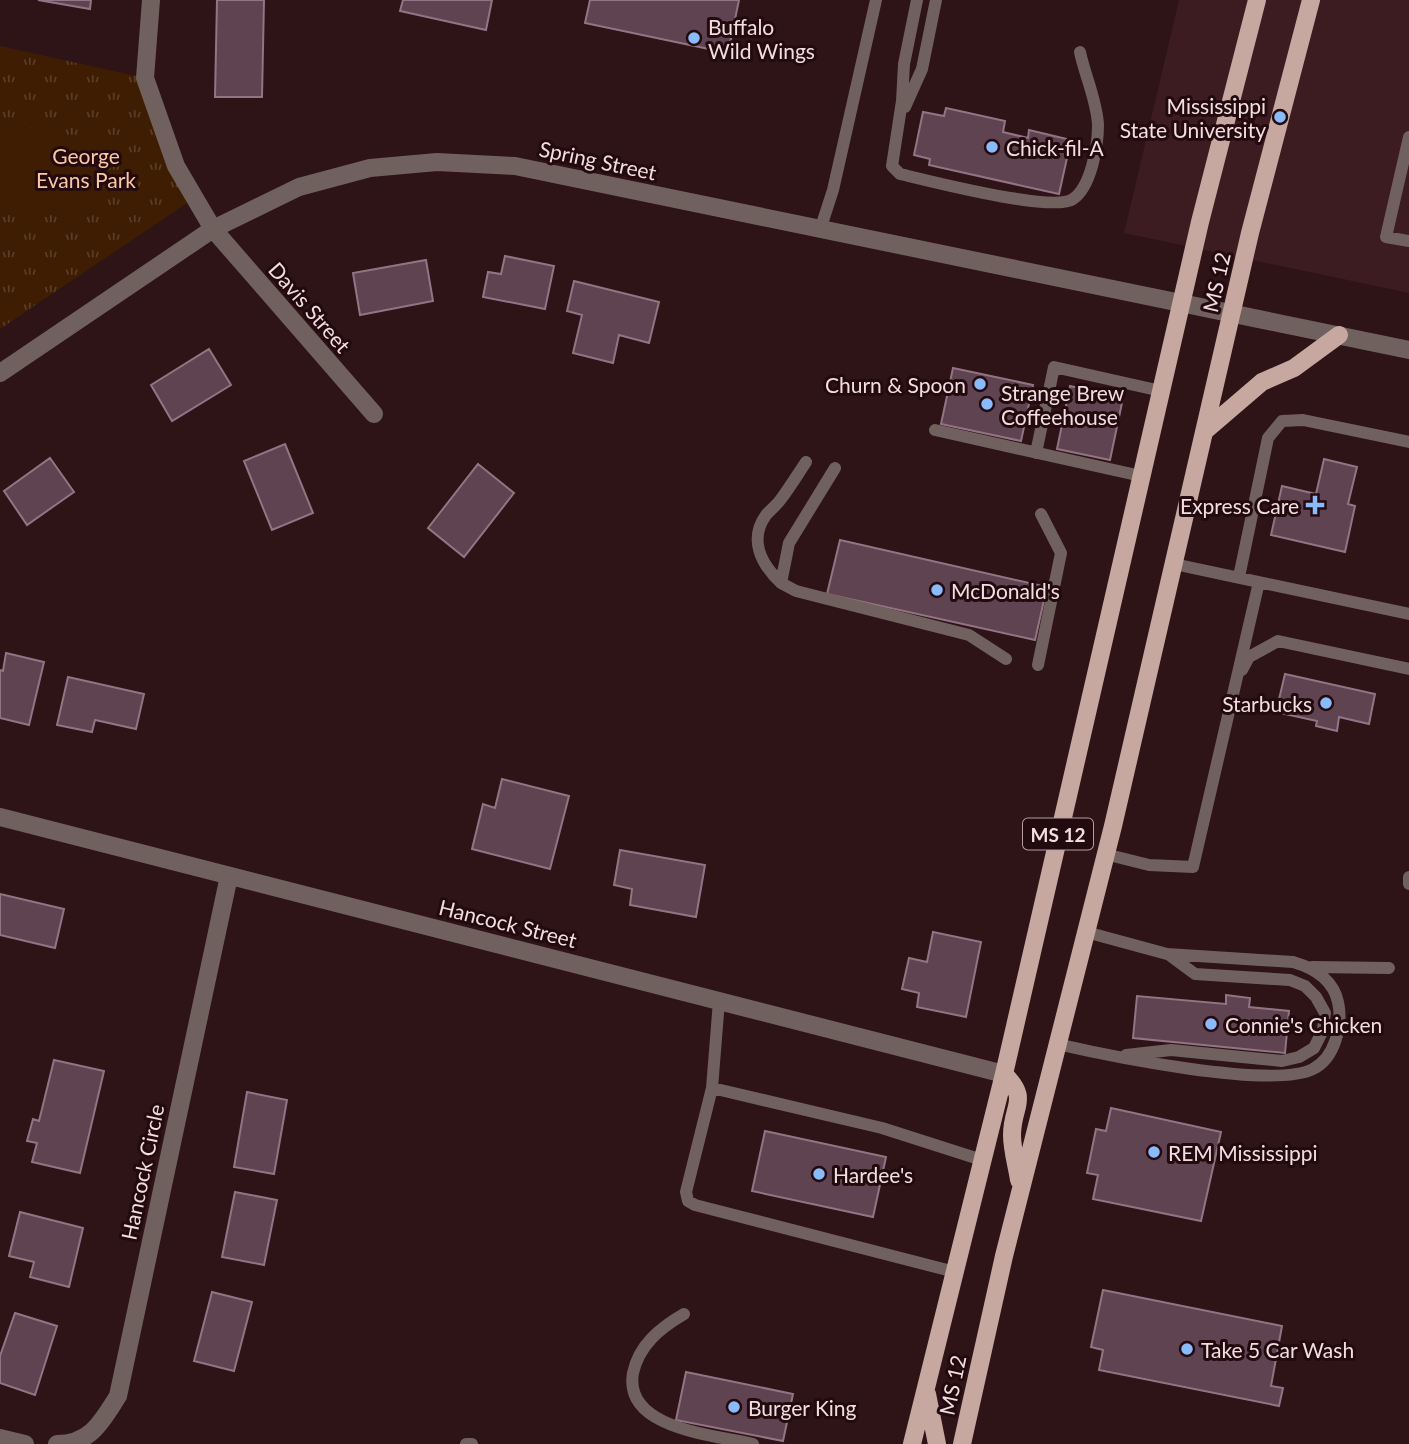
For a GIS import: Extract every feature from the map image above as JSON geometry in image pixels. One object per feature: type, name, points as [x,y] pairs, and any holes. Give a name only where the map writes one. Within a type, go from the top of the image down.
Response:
[{"type":"main road","name":"MS 12","points":[[912,1444],[1004,1074],[1181,303],[1257,0]]},
{"type":"main road","name":"MS 12","points":[[962,1444],[1020,1190],[1105,855],[1250,233],[1311,0]]},
{"type":"main road","points":[[1206,430],[1262,382],[1294,368],[1339,335]]},
{"type":"main road","points":[[1004,1074],[1018,1088],[1020,1101],[1012,1135],[1020,1190]]},
{"type":"main road","points":[[926,1387],[937,1444]]},
{"type":"street","name":"Davis Street","points":[[151,0],[145,78],[176,166],[213,229],[374,414]]},
{"type":"street","name":"Spring Street","points":[[0,373],[213,229],[299,187],[370,168],[437,162],[515,166],[1409,350]]},
{"type":"street","name":"Hancock Street","points":[[0,817],[1004,1074]]},
{"type":"street","name":"Hancock Circle","points":[[57,1444],[68,1444],[95,1431],[118,1396],[229,876]]},
{"type":"street","points":[[0,1438],[25,1444]]},
{"type":"lane","points":[[820,230],[833,190],[876,0]]},
{"type":"lane","points":[[917,0],[904,64],[900,118],[892,166],[901,174],[1039,204],[1072,201],[1082,192],[1098,125],[1080,52]]},
{"type":"lane","points":[[900,118],[922,69],[936,0]]},
{"type":"lane","points":[[1409,137],[1386,237],[1409,242]]},
{"type":"lane","points":[[1036,453],[1054,367],[1161,391]]},
{"type":"lane","points":[[1239,578],[1268,438],[1282,421],[1303,420],[1409,442]]},
{"type":"lane","points":[[935,430],[1141,476]]},
{"type":"lane","points":[[806,462],[780,501],[765,516],[758,535],[759,554],[766,568],[781,583],[796,591],[969,635],[1006,659]]},
{"type":"lane","points":[[781,583],[789,543],[835,468]]},
{"type":"lane","points":[[1038,665],[1061,553],[1041,514]]},
{"type":"lane","points":[[1174,564],[1409,614]]},
{"type":"lane","points":[[1105,855],[1149,865],[1192,867],[1259,582]]},
{"type":"lane","points":[[1235,683],[1249,657],[1278,641],[1409,670]]},
{"type":"lane","points":[[1409,877],[1409,884]]},
{"type":"lane","points":[[1086,932],[1167,954],[1293,962],[1312,967],[1389,968]]},
{"type":"lane","points":[[1111,1057],[1171,1049],[1282,1061],[1298,1057],[1314,1048],[1323,1030],[1325,1013],[1316,997],[1305,986],[1290,980],[1195,974],[1167,954]]},
{"type":"lane","points":[[1057,1044],[1111,1057],[1247,1074],[1284,1074],[1313,1069],[1330,1053],[1338,1031],[1338,1002],[1327,979],[1312,967]]},
{"type":"lane","points":[[719,1001],[712,1088],[686,1192],[688,1201],[955,1272]]},
{"type":"lane","points":[[712,1088],[882,1128],[982,1160]]},
{"type":"lane","points":[[684,1314],[663,1327],[636,1361],[631,1383],[637,1402],[649,1414],[666,1423],[753,1444]]},
{"type":"lane","points":[[466,1444],[472,1444]]},
{"type":"shaded area","name":"Mississippi State University","points":[[1179,0],[1409,0],[1409,293],[1124,233]]},
{"type":"green space","name":"George Evans Park","points":[[0,46],[145,78],[196,197],[0,329]]},
{"type":"green space","points":[[0,123],[104,141],[89,216],[0,201]]},
{"type":"building","points":[[38,0],[91,0],[90,9]]},
{"type":"building","points":[[217,0],[264,0],[262,97],[215,97]]},
{"type":"building","points":[[403,0],[492,0],[486,30],[400,11]]},
{"type":"building","name":"Buffalo Wild Wings","points":[[590,0],[739,0],[728,53],[585,23]]},
{"type":"building","name":"Chick-fil-A","points":[[946,108],[1005,121],[1003,132],[1028,138],[1029,130],[1071,140],[1059,194],[929,165],[930,159],[914,155],[923,112],[944,116]]},
{"type":"building","points":[[505,256],[554,266],[545,309],[483,297],[488,272],[501,274]]},
{"type":"building","points":[[426,260],[433,301],[360,315],[353,273]]},
{"type":"building","points":[[574,281],[659,302],[649,343],[619,335],[613,363],[573,353],[582,315],[567,311]]},
{"type":"building","points":[[209,349],[231,385],[172,421],[151,385]]},
{"type":"building","name":"Strange Brew Coffeehouse","points":[[953,368],[1033,385],[1021,441],[941,424]]},
{"type":"building","points":[[1070,386],[1123,398],[1110,460],[1057,449]]},
{"type":"building","points":[[285,444],[313,513],[272,530],[244,461]]},
{"type":"building","points":[[50,458],[74,492],[27,525],[4,491]]},
{"type":"building","name":"Express Care","points":[[1324,459],[1357,467],[1348,504],[1355,506],[1345,552],[1271,535],[1282,486],[1316,494]]},
{"type":"building","points":[[478,464],[514,493],[464,557],[428,528]]},
{"type":"building","name":"McDonald's","points":[[840,540],[1047,587],[1035,640],[827,594]]},
{"type":"building","points":[[6,653],[44,662],[29,725],[0,718],[0,670],[3,671]]},
{"type":"building","name":"Starbucks","points":[[1285,674],[1375,694],[1369,724],[1339,717],[1337,731],[1316,726],[1317,721],[1276,712]]},
{"type":"building","points":[[68,677],[144,694],[136,729],[95,720],[92,732],[57,725]]},
{"type":"building","points":[[502,779],[569,796],[550,869],[472,849],[483,804],[495,808]]},
{"type":"building","points":[[620,850],[705,865],[696,917],[630,905],[632,889],[614,885]]},
{"type":"building","points":[[0,894],[64,909],[55,948],[0,935]]},
{"type":"building","points":[[933,932],[981,942],[966,1017],[917,1007],[919,993],[902,989],[909,958],[927,962]]},
{"type":"building","name":"Connie's Chicken","points":[[1226,995],[1250,998],[1249,1007],[1289,1011],[1285,1053],[1133,1038],[1137,996],[1226,1004]]},
{"type":"building","points":[[54,1060],[104,1071],[80,1173],[32,1162],[37,1143],[27,1141],[33,1119],[39,1121]]},
{"type":"building","points":[[247,1092],[287,1100],[274,1174],[234,1167]]},
{"type":"building","name":"REM Mississippi","points":[[1111,1108],[1221,1132],[1201,1221],[1093,1199],[1098,1175],[1087,1173],[1096,1129],[1106,1131]]},
{"type":"building","name":"Hardee's","points":[[765,1131],[886,1157],[873,1217],[752,1191]]},
{"type":"building","points":[[235,1192],[277,1200],[264,1265],[222,1257]]},
{"type":"building","points":[[20,1212],[83,1228],[69,1287],[30,1277],[34,1262],[9,1256]]},
{"type":"building","name":"Take 5 Car Wash","points":[[1103,1290],[1282,1326],[1271,1386],[1283,1388],[1279,1406],[1099,1370],[1103,1350],[1091,1347]]},
{"type":"building","points":[[212,1292],[252,1302],[234,1371],[194,1361]]},
{"type":"building","points":[[15,1313],[57,1326],[35,1395],[0,1383],[0,1356]]},
{"type":"building","name":"Burger King","points":[[686,1372],[793,1394],[783,1441],[676,1420]]},
{"type":"place","name":"Buffalo Wild Wings","points":[[694,38]]},
{"type":"place","name":"Mississippi State University","points":[[1280,117]]},
{"type":"place","name":"Chick-fil-A","points":[[992,147]]},
{"type":"place","name":"Churn & Spoon","points":[[980,384]]},
{"type":"place","name":"Strange Brew Coffeehouse","points":[[987,404]]},
{"type":"place","name":"Express Care","points":[[1315,505]]},
{"type":"place","name":"McDonald's","points":[[937,590]]},
{"type":"place","name":"Starbucks","points":[[1326,703]]},
{"type":"place","name":"Connie's Chicken","points":[[1211,1024]]},
{"type":"place","name":"REM Mississippi","points":[[1154,1152]]},
{"type":"place","name":"Hardee's","points":[[819,1174]]},
{"type":"place","name":"Take 5 Car Wash","points":[[1187,1349]]},
{"type":"place","name":"Burger King","points":[[734,1407]]}]
